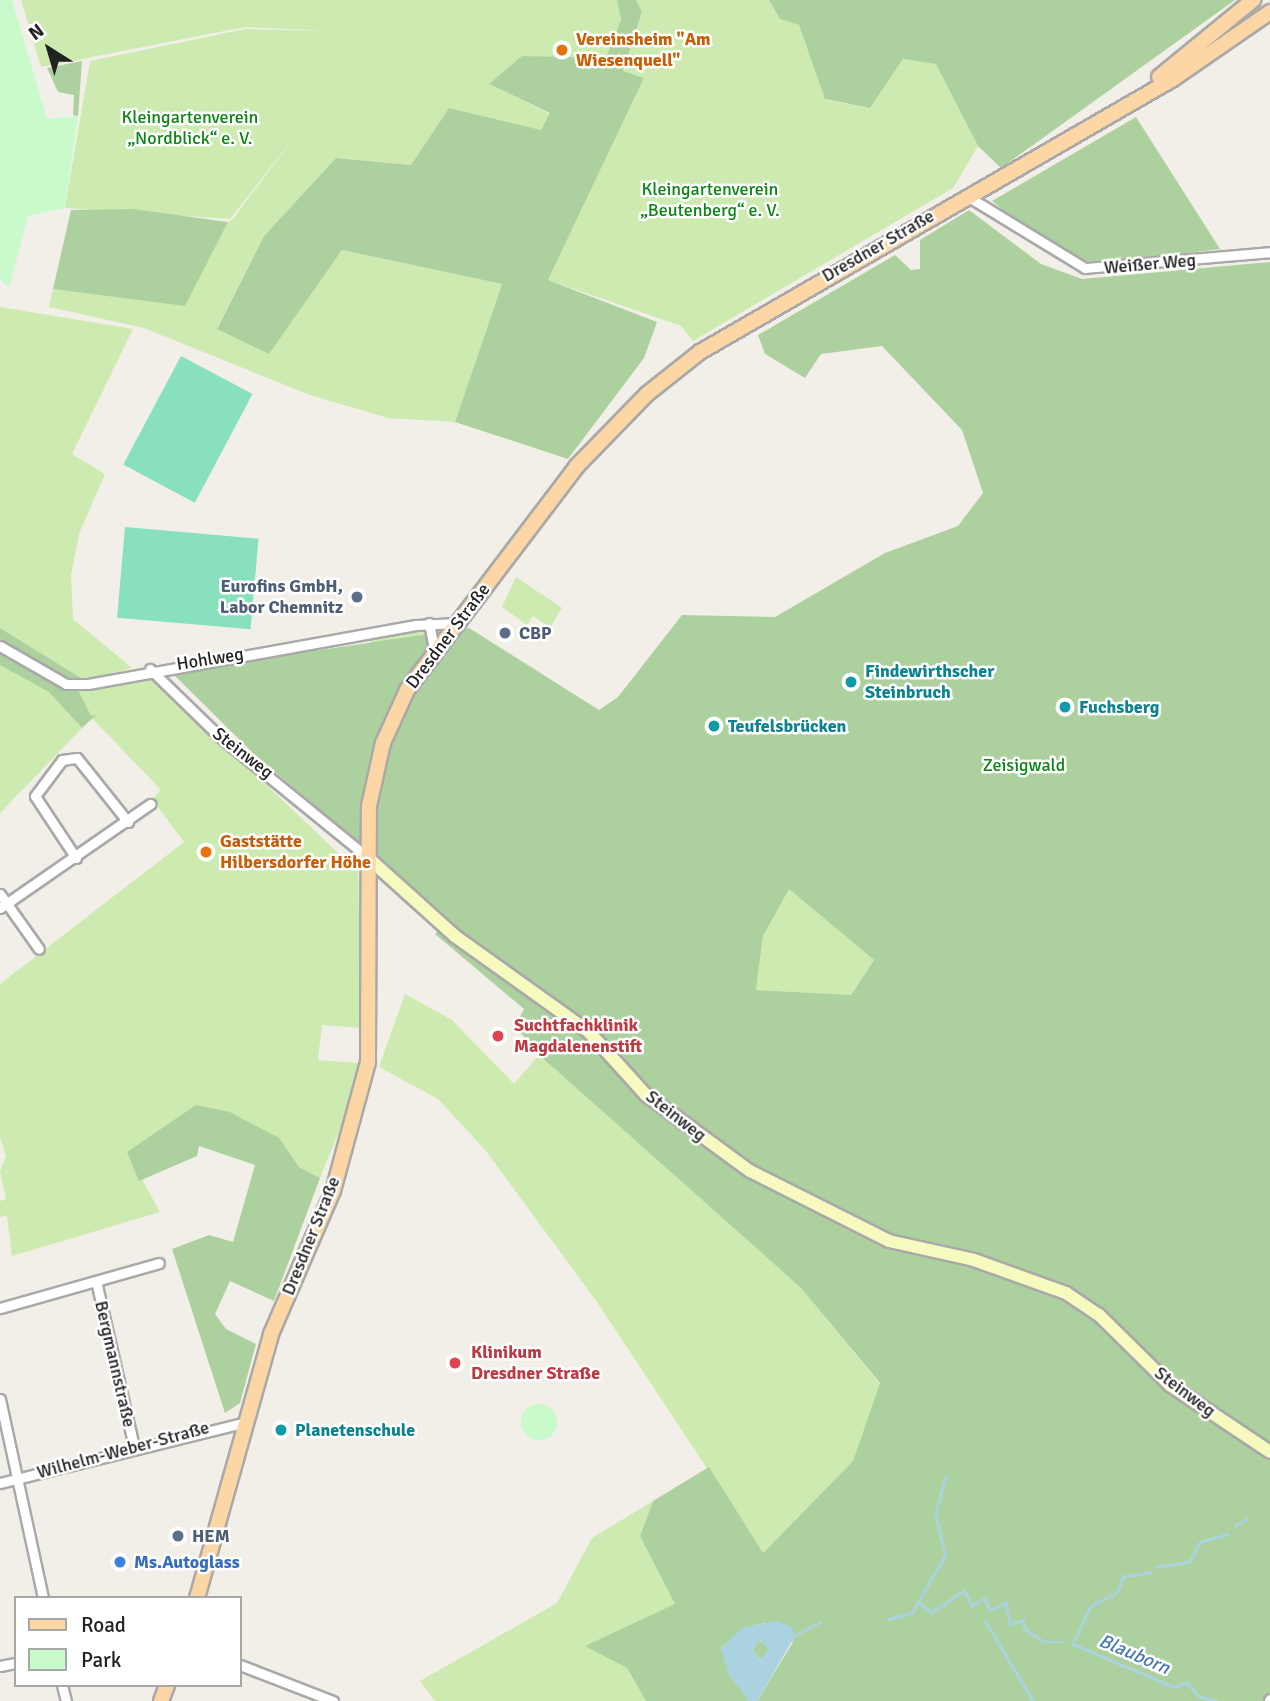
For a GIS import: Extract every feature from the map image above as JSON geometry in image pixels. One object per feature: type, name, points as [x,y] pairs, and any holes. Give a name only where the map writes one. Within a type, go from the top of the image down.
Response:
[{"type":"main road","points":[[1113,111],[1253,0]]},
{"type":"main road","points":[[1113,111],[1227,46],[1270,12]]},
{"type":"main road","name":"Dresdner Straße","points":[[198,1596],[271,1334],[332,1191],[368,1062],[366,856],[383,744],[407,690],[576,467],[647,394],[745,323],[1113,111]]},
{"type":"street","name":"Weißer Weg","points":[[966,195],[1085,268],[1270,252]]},
{"type":"street","name":"Hohlweg","points":[[0,646],[66,684],[429,623],[458,623]]},
{"type":"street","points":[[429,623],[435,653]]},
{"type":"street","name":"Steinweg","points":[[150,668],[227,742],[366,856],[455,936],[589,1032],[646,1095],[750,1171],[889,1241],[974,1260],[1066,1293],[1099,1315],[1170,1385],[1270,1452]]},
{"type":"street","points":[[76,858],[35,796],[62,760],[77,758],[128,822]]},
{"type":"street","points":[[4,906],[128,822],[150,804]]},
{"type":"street","points":[[0,894],[4,906],[39,949]]},
{"type":"street","points":[[0,1308],[159,1263]]},
{"type":"street","name":"Bergmannstraße","points":[[96,1281],[134,1447]]},
{"type":"street","points":[[0,1398],[43,1596]]},
{"type":"street","name":"Wilhelm-Weber-Straße","points":[[0,1483],[134,1447],[246,1422]]},
{"type":"street","points":[[242,1666],[332,1701]]},
{"type":"green space","points":[[0,0],[12,0],[47,119],[78,116],[65,208],[28,216],[9,288],[0,279]]},
{"type":"green space","name":"Kleingartenverein „Nordblick“ e. V.","points":[[21,0],[617,0],[621,20],[606,58],[584,57],[490,84],[550,114],[541,130],[449,108],[411,165],[336,158],[264,236],[217,328],[269,353],[342,250],[502,284],[455,422],[388,418],[310,395],[144,328],[49,307],[53,289],[185,305],[228,222],[300,130],[230,219],[65,208],[90,61],[245,29],[331,31],[245,27],[41,67]]},
{"type":"green space","points":[[617,0],[636,0],[642,12],[623,71],[644,78],[548,280],[657,322],[644,358],[568,459],[455,422],[502,284],[342,250],[269,354],[217,329],[264,236],[336,158],[411,165],[449,108],[541,130],[550,113],[489,84],[522,56],[606,58],[621,20]]},
{"type":"green space","name":"Kleingartenverein „Beutenberg“ e. V.","points":[[636,0],[769,0],[780,19],[799,25],[826,100],[870,108],[903,59],[937,64],[978,146],[953,188],[693,341],[681,326],[548,280],[644,78],[622,71],[642,13]]},
{"type":"green space","points":[[769,0],[1235,0],[1001,168],[978,146],[936,64],[903,59],[870,108],[825,99],[799,25],[780,19]]},
{"type":"green space","points":[[82,61],[78,116],[73,115],[74,95],[58,92],[47,68]]},
{"type":"green space","points":[[1136,117],[1220,249],[1100,264],[1058,254],[992,201]]},
{"type":"green space","points":[[133,209],[228,222],[185,306],[53,289],[71,210]]},
{"type":"green space","name":"Zeisigwald","points":[[969,210],[1041,264],[1082,279],[1270,262],[1270,1701],[757,1701],[793,1642],[766,1623],[743,1628],[721,1648],[749,1701],[646,1701],[627,1668],[585,1646],[675,1604],[640,1536],[653,1501],[709,1467],[763,1553],[853,1461],[880,1383],[801,1288],[539,1055],[515,1026],[524,1009],[435,934],[448,920],[253,753],[171,672],[469,628],[599,710],[618,697],[682,615],[775,617],[885,553],[958,526],[983,493],[962,430],[882,346],[821,354],[805,378],[765,354],[758,335],[895,255],[911,270],[920,269],[920,240]],"holes":[[[789,889],[874,960],[851,995],[756,990],[763,936]]]},
{"type":"green space","points":[[0,307],[133,329],[72,454],[105,474],[79,534],[71,575],[73,619],[132,668],[86,681],[0,628]]},
{"type":"green space","points":[[181,356],[253,394],[195,503],[123,465]]},
{"type":"green space","points":[[125,527],[258,539],[251,629],[117,618]]},
{"type":"green space","points":[[516,577],[562,608],[539,645],[546,625],[533,616],[527,625],[502,607]]},
{"type":"green space","points":[[444,627],[399,688],[368,637]]},
{"type":"green space","points":[[0,628],[86,681],[78,690],[91,716],[96,715],[82,728],[49,692],[0,665]]},
{"type":"green space","points":[[0,665],[50,692],[82,728],[0,813]]},
{"type":"green space","points":[[148,672],[338,853],[358,860],[361,1028],[322,1025],[318,1060],[358,1063],[350,1105],[320,1178],[299,1167],[278,1138],[230,1112],[127,1152],[160,1212],[12,1256],[7,1216],[0,1217],[0,1201],[6,1199],[0,1171],[6,1156],[0,1137],[0,984],[184,842],[152,799],[161,790],[91,717],[77,690]]},
{"type":"green space","points":[[788,888],[874,960],[851,995],[756,990],[763,936]]},
{"type":"green space","points":[[405,994],[452,1020],[514,1084],[539,1055],[801,1288],[880,1384],[853,1461],[763,1553],[597,1302],[486,1151],[438,1099],[379,1067]]},
{"type":"green space","points":[[196,1105],[230,1112],[279,1138],[299,1167],[320,1178],[274,1301],[230,1281],[215,1314],[226,1329],[256,1344],[240,1403],[225,1413],[172,1249],[209,1235],[233,1242],[255,1165],[199,1146],[197,1156],[139,1181],[127,1152]]},
{"type":"green space","points":[[539,1404],[552,1409],[557,1422],[552,1435],[539,1440],[526,1435],[521,1422],[526,1409]]},
{"type":"green space","points":[[653,1501],[640,1536],[676,1604],[627,1668],[646,1701],[435,1701],[420,1681],[557,1603],[592,1538]]},
{"type":"green space","points":[[761,1641],[767,1644],[770,1650],[767,1656],[761,1659],[755,1656],[752,1650],[755,1644]]},
{"type":"water","points":[[777,1621],[792,1627],[794,1638],[757,1701],[749,1701],[728,1674],[721,1648],[742,1628]],"holes":[[[761,1640],[768,1650],[760,1660],[753,1649]]]},
{"type":"waterway","points":[[918,1602],[945,1555],[935,1515],[945,1477]]},
{"type":"waterway","points":[[1235,1526],[1246,1519]]},
{"type":"waterway","points":[[1156,1567],[1189,1562],[1200,1542],[1228,1534]]},
{"type":"waterway","name":"Blauborn","points":[[1151,1573],[1124,1577],[1117,1593],[1091,1606],[1073,1644],[1174,1687],[1186,1682],[1199,1696],[1217,1701]]},
{"type":"waterway","name":"Blauborn","points":[[888,1619],[912,1613],[918,1602],[932,1612],[965,1590],[972,1606],[985,1598],[990,1610],[1006,1603],[1010,1624],[1023,1620],[1025,1629],[1044,1642],[1065,1642]]},
{"type":"waterway","points":[[985,1620],[1033,1701]]},
{"type":"waterway","name":"Blauborn","points":[[795,1635],[820,1622]]},
{"type":"place","name":"Vereinsheim \"Am Wiesenquell\"","points":[[562,50]]},
{"type":"place","name":"Eurofins GmbH, Labor Chemnitz","points":[[357,597]]},
{"type":"place","name":"CBP","points":[[505,633]]},
{"type":"place","name":"Findewirthscher Steinbruch","points":[[851,682]]},
{"type":"place","name":"Fuchsberg","points":[[1065,707]]},
{"type":"place","name":"Teufelsbrücken","points":[[714,726]]},
{"type":"place","name":"Gaststätte Hilbersdorfer Höhe","points":[[206,852]]},
{"type":"place","name":"Suchtfachklinik Magdalenenstift","points":[[498,1036]]},
{"type":"place","name":"Klinikum Dresdner Straße","points":[[455,1363]]},
{"type":"place","name":"Planetenschule","points":[[281,1430]]},
{"type":"place","name":"HEM","points":[[178,1536]]},
{"type":"place","name":"Ms.Autoglass","points":[[120,1562]]}]
